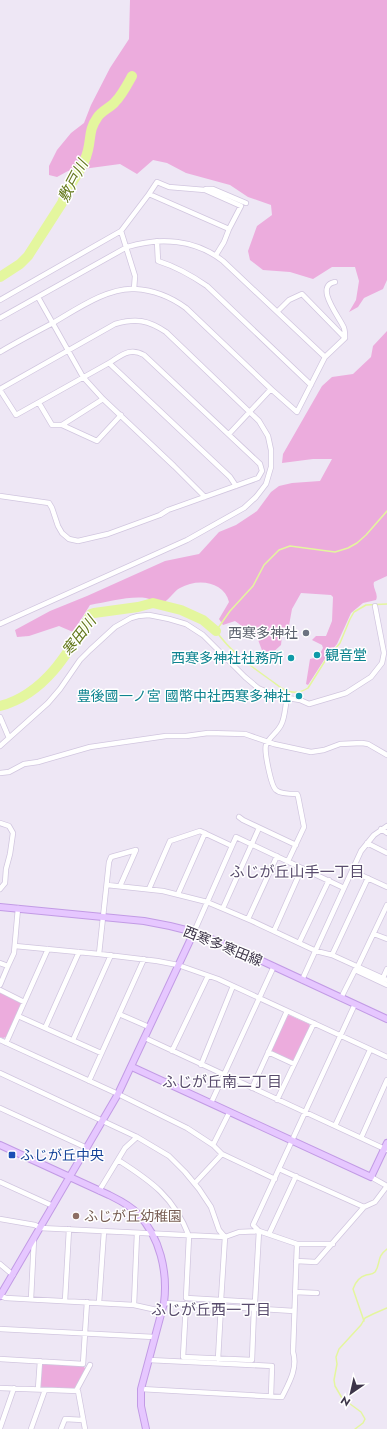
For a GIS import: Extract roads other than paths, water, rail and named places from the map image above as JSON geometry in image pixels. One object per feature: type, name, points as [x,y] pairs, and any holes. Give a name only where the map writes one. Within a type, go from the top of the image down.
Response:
[{"type":"street","points":[[0,300],[121,231],[157,182],[169,187],[206,190],[213,189],[246,202]]},
{"type":"street","points":[[206,190],[241,206],[224,242],[216,255]]},
{"type":"street","points":[[149,194],[229,229]]},
{"type":"street","points":[[121,231],[135,276],[134,288]]},
{"type":"street","points":[[157,241],[158,261],[191,275],[207,286],[311,385]]},
{"type":"street","points":[[0,318],[127,247],[140,243],[157,241],[186,243],[216,255],[325,357]]},
{"type":"street","points":[[335,282],[329,285],[326,290],[326,296],[344,328],[345,338]]},
{"type":"street","points":[[0,352],[79,307],[109,293],[134,288],[162,294],[186,308],[297,412],[325,357],[345,338]]},
{"type":"street","points":[[277,312],[288,300],[302,294],[345,338]]},
{"type":"street","points":[[38,297],[83,377],[103,400],[121,415],[205,497]]},
{"type":"street","points":[[0,496],[49,503],[62,533],[69,539],[78,541],[108,534],[160,515],[168,510],[258,478],[262,471],[260,464],[144,355],[138,352],[131,351],[125,353],[16,415],[0,390],[67,350],[115,324],[134,320],[152,324],[166,332],[250,411],[259,421],[268,436],[272,457],[266,484],[250,503],[239,510],[180,543],[0,624]]},
{"type":"street","points":[[109,362],[230,477],[236,486]]},
{"type":"street","points":[[229,434],[271,389]]},
{"type":"street","points":[[62,425],[103,400]]},
{"type":"street","points":[[39,403],[52,425],[62,425],[97,441],[121,415]]},
{"type":"street","points":[[0,746],[52,699],[80,660],[90,650],[115,627],[128,619],[149,615],[176,620],[190,626],[210,642],[258,688],[272,694],[300,700],[309,704],[320,702],[346,693],[375,673],[382,663],[384,653],[375,606]]},
{"type":"street","points":[[287,698],[282,724],[265,747],[273,786],[278,791],[297,794],[298,796],[304,827],[288,861]]},
{"type":"street","points":[[0,717],[9,738]]},
{"type":"street","points":[[0,773],[9,772],[24,764],[38,762],[83,748],[160,737],[208,733],[241,733],[274,744],[311,752],[324,750],[340,744],[362,743],[368,744],[387,755]]},
{"type":"street","points":[[240,817],[259,828],[296,845]]},
{"type":"street","points":[[0,823],[9,826],[13,834],[6,869],[5,883],[0,889]]},
{"type":"street","points":[[302,980],[361,851],[381,829],[387,826]]},
{"type":"street","points":[[222,908],[259,828]]},
{"type":"street","points":[[381,829],[387,833]]},
{"type":"street","points":[[148,889],[170,841],[200,831],[232,846]]},
{"type":"street","points":[[178,894],[205,834]]},
{"type":"street","points":[[160,1311],[134,1305],[6,1298],[0,1296],[103,1121],[132,1067],[236,837],[344,888]]},
{"type":"street","points":[[367,843],[387,853]]},
{"type":"street","points":[[100,954],[109,862],[111,857],[136,850],[120,886]]},
{"type":"street","points":[[248,919],[277,856]]},
{"type":"street","points":[[274,931],[302,868]]},
{"type":"street","points":[[352,871],[387,887]]},
{"type":"street","points":[[332,955],[368,878]]},
{"type":"street","points":[[299,943],[329,880]]},
{"type":"street","points":[[107,885],[178,894],[207,902],[248,919],[316,951],[332,955],[385,979],[387,969]]},
{"type":"street","points":[[358,966],[387,905]]},
{"type":"street","name":"西寒多寒田線","points":[[0,907],[151,922],[194,932],[274,966],[387,1019]]},
{"type":"street","points":[[0,985],[14,953],[18,908]]},
{"type":"street","points":[[374,934],[387,939]]},
{"type":"street","points":[[15,946],[144,959],[178,965],[233,986],[387,1058]]},
{"type":"street","points":[[6,1043],[48,949]]},
{"type":"street","points":[[45,1028],[79,952]]},
{"type":"street","points":[[73,1040],[111,956]]},
{"type":"street","points":[[88,1081],[144,959]]},
{"type":"street","points":[[0,963],[8,966]]},
{"type":"street","points":[[211,1104],[274,966]]},
{"type":"street","points":[[341,998],[355,970],[387,985]]},
{"type":"street","points":[[172,1051],[208,976]]},
{"type":"street","points":[[202,1065],[233,986]]},
{"type":"street","points":[[0,990],[24,1002]]},
{"type":"street","points":[[118,1160],[148,1180],[166,1196],[176,1210],[189,1236],[186,1298],[255,1302],[259,1231],[253,1225],[355,1004]]},
{"type":"street","points":[[252,1088],[287,1011]]},
{"type":"street","points":[[119,1014],[149,1027]]},
{"type":"street","points":[[18,1016],[101,1053]]},
{"type":"street","points":[[277,1100],[314,1024]]},
{"type":"street","points":[[145,1038],[305,1113],[361,1138],[386,1147],[371,1177]]},
{"type":"street","points":[[0,1040],[118,1094],[187,1128],[213,1145],[222,1154],[275,1179]]},
{"type":"street","points":[[335,1126],[370,1050]]},
{"type":"street","points":[[268,1052],[294,1064]]},
{"type":"street","points":[[132,1067],[229,1113],[371,1177],[387,1186],[375,1202],[364,1208],[316,1262],[296,1261]]},
{"type":"street","points":[[0,1073],[137,1137],[169,1156],[195,1183],[210,1206],[219,1230],[225,1237],[221,1300]]},
{"type":"street","points":[[361,1138],[387,1080]]},
{"type":"street","points":[[0,1108],[87,1148]]},
{"type":"street","points":[[213,1145],[229,1113]]},
{"type":"street","points":[[99,1191],[125,1148],[137,1137]]},
{"type":"street","points":[[0,1145],[126,1204],[138,1214],[152,1234],[164,1268],[166,1289],[164,1303],[160,1311],[141,1389],[141,1406],[146,1429]]},
{"type":"street","points":[[195,1183],[222,1154]]},
{"type":"street","points":[[279,1169],[364,1208]]},
{"type":"street","points":[[269,1234],[296,1176]]},
{"type":"street","points":[[0,1182],[53,1206]]},
{"type":"street","points":[[0,1219],[35,1225],[40,1228],[189,1236],[225,1237],[239,1232],[259,1231],[297,1244],[333,1244]]},
{"type":"street","points":[[64,1301],[69,1229]]},
{"type":"street","points":[[99,1303],[104,1231]]},
{"type":"street","points":[[134,1305],[137,1233]]},
{"type":"street","points":[[31,1299],[34,1238]]},
{"type":"street","points":[[141,1389],[282,1397],[291,1380],[295,1361],[292,1352],[297,1244]]},
{"type":"street","points":[[0,1264],[13,1275]]},
{"type":"street","points":[[295,1292],[317,1292]]},
{"type":"street","points":[[0,1359],[83,1364],[87,1302]]},
{"type":"street","points":[[164,1303],[294,1311]]},
{"type":"street","points":[[186,1304],[183,1357],[252,1360],[254,1308]]},
{"type":"street","points":[[218,1359],[221,1306]]},
{"type":"street","points":[[0,1329],[154,1337]]},
{"type":"street","points":[[149,1360],[272,1366],[271,1396]]},
{"type":"street","points":[[38,1389],[40,1361]]},
{"type":"street","points":[[76,1391],[90,1364]]},
{"type":"street","points":[[0,1388],[76,1391]]},
{"type":"street","points":[[0,1428],[14,1388]]},
{"type":"street","points":[[31,1429],[45,1390]]},
{"type":"street","points":[[76,1391],[78,1391],[85,1429]]},
{"type":"street","points":[[61,1429],[64,1419],[83,1420]]},
{"type":"waterway","name":"敷戸川","points":[[0,277],[20,264],[28,256],[62,203],[80,171],[86,157],[94,122],[101,113],[118,99],[132,76]]},
{"type":"waterway","points":[[387,511],[366,535],[357,543],[348,548],[335,552],[290,546],[279,550],[264,565],[253,586],[230,611],[216,631],[240,657],[254,668],[285,690],[290,692],[298,692],[308,688],[325,661],[340,643],[354,612],[366,605],[387,604]]},
{"type":"waterway","name":"寒田川","points":[[0,706],[16,700],[43,682],[74,643],[91,614],[138,607],[153,603],[181,610],[203,620],[216,631]]},
{"type":"waterway","points":[[364,1321],[353,1289],[356,1282],[361,1277],[373,1274],[375,1272],[381,1255],[387,1249]]},
{"type":"waterway","points":[[355,1429],[363,1423],[365,1419],[361,1412],[342,1398],[335,1386],[334,1380],[337,1364],[336,1357],[339,1349],[361,1325],[365,1318],[387,1308]]},
{"type":"place","name":"西寒多神社","points":[[306,633]]},
{"type":"place","name":"観音堂","points":[[317,655]]},
{"type":"place","name":"西寒多神社社務所","points":[[291,658]]},
{"type":"place","name":"豊後國一ノ宮 國幣中社西寒多神社","points":[[299,696]]},
{"type":"place","name":"ふじが丘中央","points":[[12,1155]]},
{"type":"place","name":"ふじが丘幼稚園","points":[[76,1216]]},
{"type":"district","name":"ふじが丘山手一丁目","points":[[297,872]]},
{"type":"district","name":"ふじが丘南二丁目","points":[[222,1082]]},
{"type":"district","name":"ふじが丘西一丁目","points":[[211,1310]]}]
